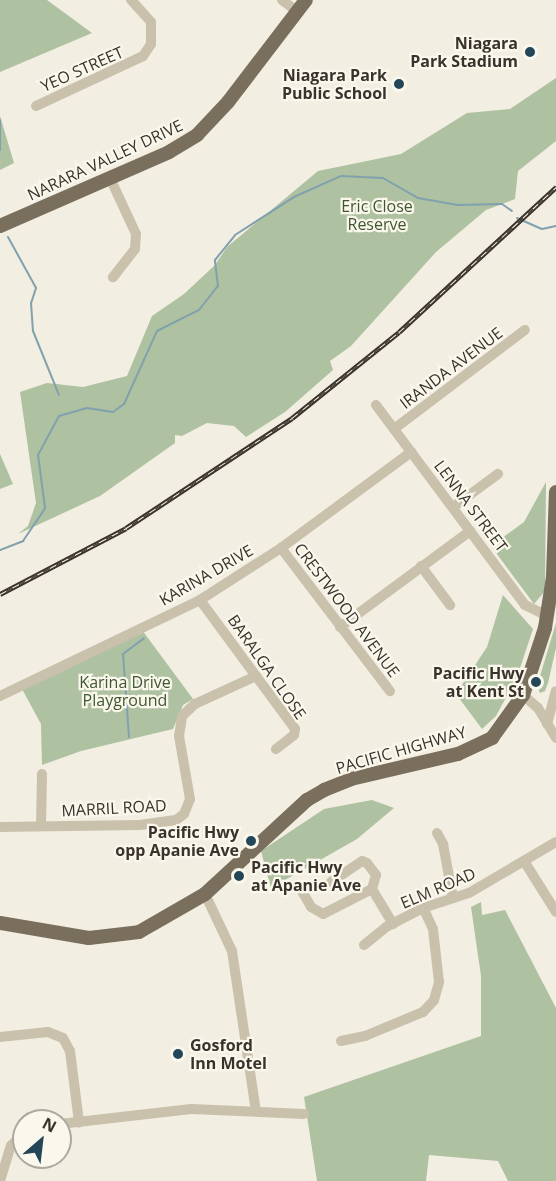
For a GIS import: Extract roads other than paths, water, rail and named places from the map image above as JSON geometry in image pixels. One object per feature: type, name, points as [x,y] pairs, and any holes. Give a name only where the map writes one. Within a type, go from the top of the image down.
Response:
[{"type":"main road","name":"NARARA VALLEY DRIVE","points":[[0,226],[169,152],[207,127],[306,0]]},
{"type":"main road","name":"PACIFIC HIGHWAY","points":[[0,923],[89,938],[117,938],[157,923],[205,894],[307,800],[351,779],[474,748],[492,738],[523,695],[548,616],[556,492]]},
{"type":"street","name":"YEO STREET","points":[[36,106],[143,56],[151,44],[151,22],[131,0]]},
{"type":"street","points":[[282,0],[298,12]]},
{"type":"street","points":[[110,178],[136,234],[132,255],[113,277]]},
{"type":"street","name":"IRANDA AVENUE","points":[[394,429],[525,330]]},
{"type":"street","name":"LENNA STREET","points":[[376,405],[525,606],[548,616]]},
{"type":"street","name":"KARINA DRIVE","points":[[0,696],[200,600],[281,548],[411,452]]},
{"type":"street","points":[[453,507],[498,474]]},
{"type":"street","points":[[340,627],[470,531]]},
{"type":"street","name":"CRESTWOOD AVENUE","points":[[281,548],[390,691]]},
{"type":"street","points":[[421,566],[450,606]]},
{"type":"street","name":"BARALGA CLOSE","points":[[200,600],[295,729],[294,735],[276,749]]},
{"type":"street","name":"MARRIL ROAD","points":[[0,827],[170,823],[188,808],[190,784],[178,728],[186,711],[256,676]]},
{"type":"street","points":[[547,724],[556,691]]},
{"type":"street","points":[[523,695],[531,700],[556,738]]},
{"type":"street","points":[[41,826],[42,774]]},
{"type":"street","points":[[437,833],[443,844],[453,898]]},
{"type":"street","name":"ELM ROAD","points":[[364,945],[393,924],[423,908],[453,898],[556,842]]},
{"type":"street","points":[[331,882],[362,861],[376,875],[372,890],[393,924]]},
{"type":"street","points":[[524,861],[556,912]]},
{"type":"street","points":[[299,886],[311,907],[323,914],[372,890]]},
{"type":"street","points":[[205,894],[232,951],[256,1111]]},
{"type":"street","points":[[341,1041],[365,1036],[423,1012],[434,999],[439,982],[436,951],[433,929],[423,908]]},
{"type":"street","points":[[0,1037],[37,1032],[56,1033],[63,1038],[70,1051],[79,1122]]},
{"type":"street","points":[[72,1123],[191,1108],[304,1114]]},
{"type":"street","points":[[0,1181],[12,1144]]},
{"type":"waterway","points":[[0,120],[0,150]]},
{"type":"waterway","points":[[0,550],[23,541],[45,508],[38,455],[59,416],[87,408],[113,412],[124,404],[157,331],[199,310],[218,286],[215,260],[235,235],[294,197],[341,176],[383,178],[418,198],[457,205],[502,204],[512,211]]},
{"type":"waterway","points":[[517,218],[542,229],[556,226]]},
{"type":"waterway","points":[[8,237],[36,288],[31,303],[33,331],[59,395]]},
{"type":"waterway","points":[[129,737],[123,654],[144,638]]},
{"type":"railway","points":[[0,594],[126,528],[292,418],[399,332],[556,187]]},
{"type":"place","name":"Niagara Park Stadium","points":[[530,52]]},
{"type":"place","name":"Niagara Park Public School","points":[[399,84]]},
{"type":"place","name":"Pacific Hwy at Kent St","points":[[536,682]]},
{"type":"place","name":"Pacific Hwy opp Apanie Ave","points":[[251,841]]},
{"type":"place","name":"Pacific Hwy at Apanie Ave","points":[[239,876]]},
{"type":"place","name":"Gosford Inn Motel","points":[[178,1054]]},
{"type":"park label","name":"Eric Close Reserve","points":[[377,215]]},
{"type":"park label","name":"Karina Drive Playground","points":[[125,691]]}]
